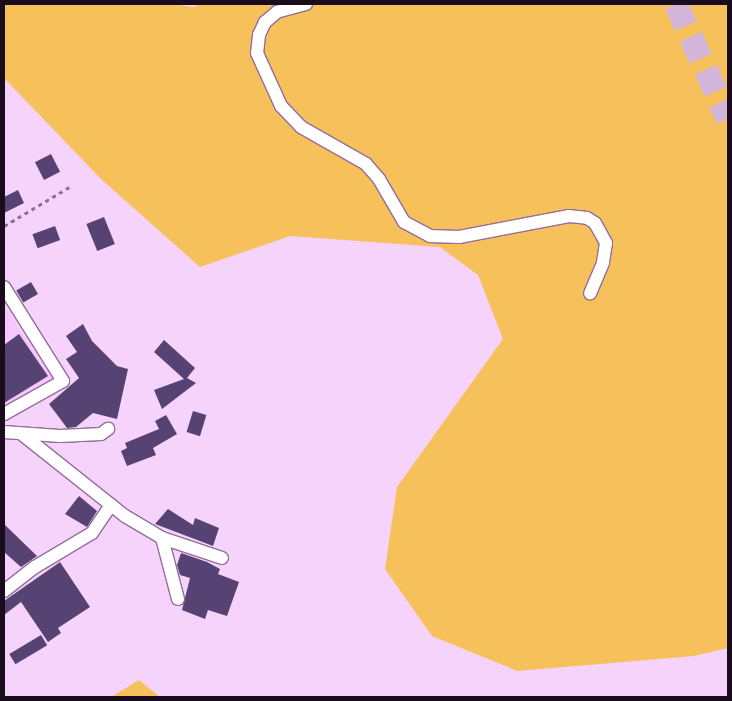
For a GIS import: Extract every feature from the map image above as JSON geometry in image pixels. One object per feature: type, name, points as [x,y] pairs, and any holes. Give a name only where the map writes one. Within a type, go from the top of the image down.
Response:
[{"type":"street","points":[[306,4],[277,12],[265,22],[259,35],[257,53],[281,106],[301,127],[366,164],[379,178],[404,222],[430,236],[459,237],[569,216],[587,218],[595,223],[606,244],[603,263],[590,293]]},
{"type":"street","points":[[4,287],[63,382],[4,414]]},
{"type":"street","points":[[4,432],[23,435],[101,434],[108,430]]},
{"type":"street","points":[[23,435],[111,506],[162,538],[222,558]]},
{"type":"street","points":[[4,591],[35,567],[92,533],[111,506]]},
{"type":"street","points":[[162,538],[178,599]]},
{"type":"path","points":[[4,226],[71,186]]},
{"type":"shaded area","points":[[4,4],[171,4],[193,7],[203,4],[728,4],[728,648],[694,656],[517,671],[432,636],[385,569],[397,487],[503,339],[478,275],[440,247],[290,236],[200,267],[101,179],[4,78]]},
{"type":"shaded area","points":[[4,306],[53,379],[4,408]]},
{"type":"shaded area","points":[[139,680],[160,697],[111,697]]},
{"type":"building","points":[[51,154],[60,172],[44,180],[35,162]]},
{"type":"building","points":[[18,190],[24,203],[4,213],[4,197]]},
{"type":"building","points":[[104,217],[115,244],[97,251],[86,224]]},
{"type":"building","points":[[55,226],[60,240],[38,248],[32,234]]},
{"type":"building","points":[[31,282],[38,294],[23,303],[16,290]]},
{"type":"building","points":[[83,324],[92,341],[117,366],[128,369],[117,419],[93,413],[76,427],[67,428],[49,404],[79,378],[66,359],[77,352],[66,336]]},
{"type":"building","points":[[19,334],[48,376],[4,403],[4,345]]},
{"type":"building","points":[[164,340],[195,368],[187,378],[196,383],[162,409],[154,390],[184,379],[154,352]]},
{"type":"building","points":[[193,411],[206,415],[200,436],[187,432]]},
{"type":"building","points":[[166,415],[177,434],[153,448],[156,455],[127,466],[121,451],[127,448],[125,443],[159,429],[155,421]]},
{"type":"building","points":[[79,496],[97,511],[87,527],[65,514]]},
{"type":"building","points":[[168,509],[193,525],[195,518],[219,528],[213,546],[155,524]]},
{"type":"building","points":[[4,524],[37,556],[21,567],[4,552]]},
{"type":"building","points":[[181,553],[207,562],[220,569],[218,574],[239,582],[227,616],[208,610],[205,619],[182,610],[190,578],[180,575],[177,565]]},
{"type":"building","points":[[60,562],[90,607],[58,628],[61,633],[48,642],[21,602],[4,615],[4,601]]},
{"type":"building","points":[[41,635],[47,645],[15,664],[9,654]]},
{"type":"tunnel","points":[[676,4],[728,119]]}]
